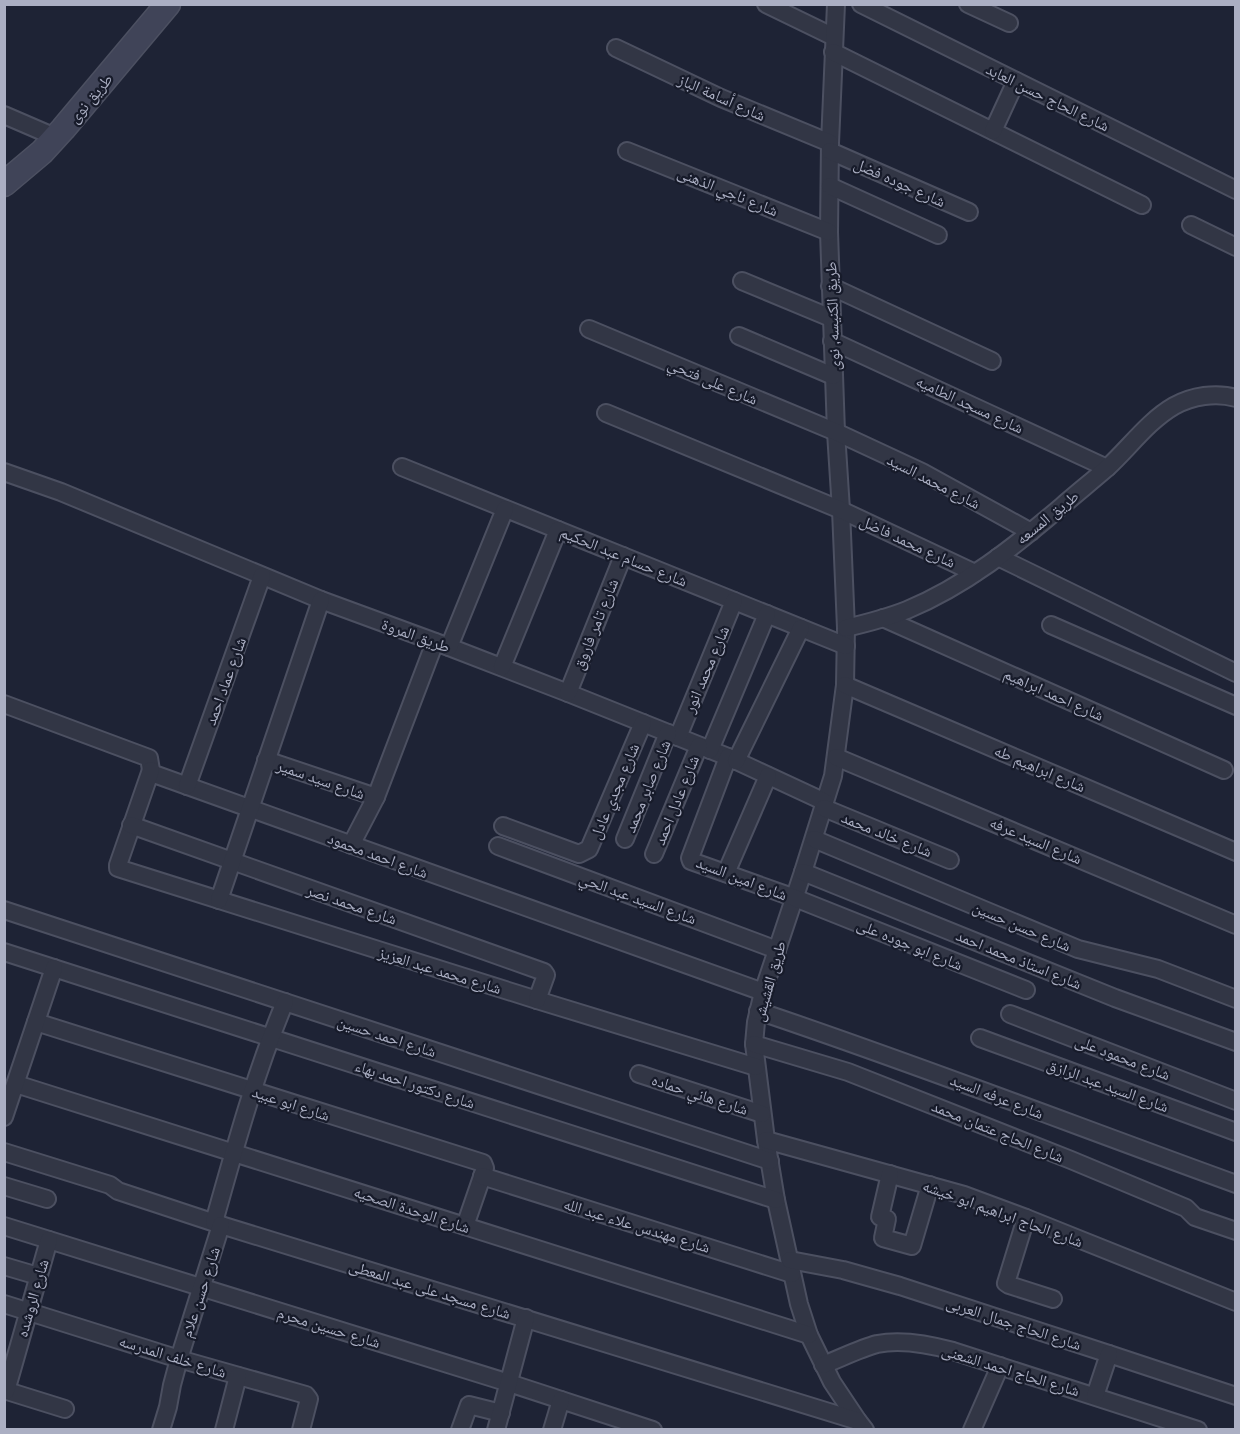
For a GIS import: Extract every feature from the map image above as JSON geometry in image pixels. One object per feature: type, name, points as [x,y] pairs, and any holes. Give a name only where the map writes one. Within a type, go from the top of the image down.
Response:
[{"type":"street","name":"طريق نوى","points":[[4,184],[34,159],[55,137],[168,4]]},
{"type":"street","points":[[766,4],[834,45],[993,131],[1142,205]]},
{"type":"street","name":"طريق الكنيسه, نوى","points":[[836,4],[829,232],[846,628]]},
{"type":"street","name":"شارع الحاج حسن العابد","points":[[861,4],[1236,190]]},
{"type":"street","points":[[968,4],[1009,23]]},
{"type":"street","name":"شارع أسامة الباز","points":[[616,48],[830,147]]},
{"type":"street","points":[[993,131],[1016,81]]},
{"type":"street","points":[[4,115],[55,137]]},
{"type":"street","name":"شارع جوده فضل","points":[[830,147],[969,212]]},
{"type":"street","name":"شارع ناجي الذهنى","points":[[627,151],[829,232]]},
{"type":"street","points":[[830,186],[938,235]]},
{"type":"street","points":[[1191,225],[1236,247]]},
{"type":"street","points":[[742,281],[831,318]]},
{"type":"street","points":[[830,286],[992,361]]},
{"type":"street","name":"شارع على فتحي","points":[[589,329],[836,432]]},
{"type":"street","points":[[739,336],[834,376]]},
{"type":"street","name":"شارع مسجد الطاميه","points":[[832,341],[1107,468]]},
{"type":"street","name":"طريق المسعه","points":[[846,628],[883,618],[930,599],[975,573],[1031,532],[1107,468],[1160,416],[1175,405],[1209,396],[1236,398]]},
{"type":"street","name":"شارع محمد فاضل","points":[[606,413],[841,510],[975,573]]},
{"type":"street","name":"شارع محمد السيد","points":[[836,432],[922,472],[1031,532]]},
{"type":"street","name":"شارع حسام عبد الحكيم","points":[[402,467],[846,646]]},
{"type":"street","name":"طريق المروة","points":[[4,472],[61,492],[321,600],[673,735],[732,759],[824,805]]},
{"type":"street","points":[[351,845],[376,797],[505,508]]},
{"type":"street","points":[[502,668],[558,530]]},
{"type":"street","name":"شارع تامر فاروق","points":[[568,693],[623,556]]},
{"type":"street","points":[[998,557],[1236,673]]},
{"type":"street","name":"شارع عماد احمد","points":[[187,786],[262,576]]},
{"type":"street","points":[[219,900],[321,600]]},
{"type":"street","name":"شارع محمد انور","points":[[673,735],[734,601]]},
{"type":"street","name":"شارع عادل احمد","points":[[654,854],[767,614]]},
{"type":"street","name":"شارع احمد ابراهيم","points":[[883,618],[1224,770]]},
{"type":"street","points":[[1051,625],[1236,706]]},
{"type":"street","points":[[732,759],[801,627]]},
{"type":"street","name":"طريق القشيش","points":[[846,628],[844,685],[833,776],[763,992],[754,1044],[776,1200],[799,1304],[809,1335],[832,1383],[862,1425]]},
{"type":"street","name":"شارع ابراهيم طه","points":[[844,685],[1236,852]]},
{"type":"street","name":"شارع احمد محمود","points":[[4,704],[149,758],[154,774],[763,992]]},
{"type":"street","name":"شارع مجدي عادل","points":[[503,826],[579,854],[589,849],[642,723]]},
{"type":"street","name":"شارع صابر محمد","points":[[625,839],[673,735]]},
{"type":"street","name":"شارع السيد عرفه","points":[[836,757],[1236,925]]},
{"type":"street","name":"شارع امين السيد","points":[[732,759],[690,858],[691,861],[795,897]]},
{"type":"street","name":"شارع سيد سمير","points":[[266,760],[376,797]]},
{"type":"street","points":[[131,825],[151,770]]},
{"type":"street","points":[[726,873],[768,776]]},
{"type":"street","name":"شارع خالد محمد","points":[[824,805],[950,860]]},
{"type":"street","name":"شارع محمد نصر","points":[[131,825],[544,972],[546,975],[537,1000]]},
{"type":"street","name":"شارع محمد عبد العزيز","points":[[131,825],[118,865],[118,868],[124,871],[756,1067]]},
{"type":"street","name":"شارع حسن حسين","points":[[814,839],[1078,949],[1158,969],[1236,999]]},
{"type":"street","name":"شارع السيد عبد الحي","points":[[498,846],[777,950]]},
{"type":"street","name":"شارع استاذ محمد احمد","points":[[803,872],[1114,998],[1236,1042]]},
{"type":"street","name":"شارع ابو جوده على","points":[[795,897],[1026,990]]},
{"type":"street","name":"شارع احمد حسين","points":[[4,910],[770,1161]]},
{"type":"street","name":"شارع دكتور احمد بهاء","points":[[4,952],[776,1200]]},
{"type":"street","points":[[4,1117],[54,968]]},
{"type":"street","name":"شارع حسن علام","points":[[161,1430],[179,1359],[202,1287],[233,1153],[270,1037],[285,1002]]},
{"type":"street","name":"شارع عرفه السيد","points":[[758,1011],[951,1078],[1236,1184]]},
{"type":"street","name":"شارع محمود على","points":[[1010,1014],[1236,1101]]},
{"type":"street","name":"شارع ابو عبيد","points":[[36,1022],[483,1163],[485,1168],[482,1176]]},
{"type":"street","name":"شارع السيد عبد الرازق","points":[[980,1038],[1236,1132]]},
{"type":"street","name":"شارع الحاج عتمان محمد","points":[[754,1044],[835,1068],[881,1085],[1071,1160],[1186,1208],[1195,1217],[1236,1231]]},
{"type":"street","name":"شارع هاني حماده","points":[[639,1074],[762,1113]]},
{"type":"street","name":"شارع الوحدة الصحيه","points":[[16,1084],[809,1335]]},
{"type":"street","name":"شارع الحاج ابراهيم ابو خيشه","points":[[766,1140],[964,1195],[1236,1302]]},
{"type":"street","name":"شارع مسجد على عبد المعطى","points":[[4,1152],[110,1185],[118,1191],[218,1223],[862,1425]]},
{"type":"street","points":[[890,1174],[880,1217],[887,1219],[883,1238],[912,1246],[930,1185]]},
{"type":"street","points":[[465,1226],[482,1176]]},
{"type":"street","name":"شارع مهندس علاء عبد الله","points":[[482,1176],[791,1267]]},
{"type":"street","points":[[4,1186],[47,1199]]},
{"type":"street","points":[[1026,1218],[1006,1282],[1009,1285],[1053,1299]]},
{"type":"street","name":"شارع حسين محرم","points":[[4,1226],[653,1430]]},
{"type":"street","name":"شارع الروشده","points":[[5,1390],[49,1240]]},
{"type":"street","points":[[4,1266],[38,1276]]},
{"type":"street","name":"شارع الحاج جمال العربى","points":[[791,1267],[843,1270],[900,1286],[1236,1396]]},
{"type":"street","name":"شارع خلف المدرسه","points":[[4,1304],[179,1359],[308,1396],[301,1430]]},
{"type":"street","points":[[460,1430],[469,1405],[499,1421],[526,1318]]},
{"type":"street","name":"شارع الحاج احمد الشعنى","points":[[823,1365],[876,1344],[902,1342],[928,1344],[953,1350],[1198,1430]]},
{"type":"street","points":[[1095,1396],[1109,1354]]},
{"type":"street","points":[[972,1430],[1000,1366]]},
{"type":"street","points":[[224,1430],[238,1376]]},
{"type":"street","points":[[5,1390],[65,1409]]},
{"type":"street","points":[[552,1430],[561,1400]]}]
